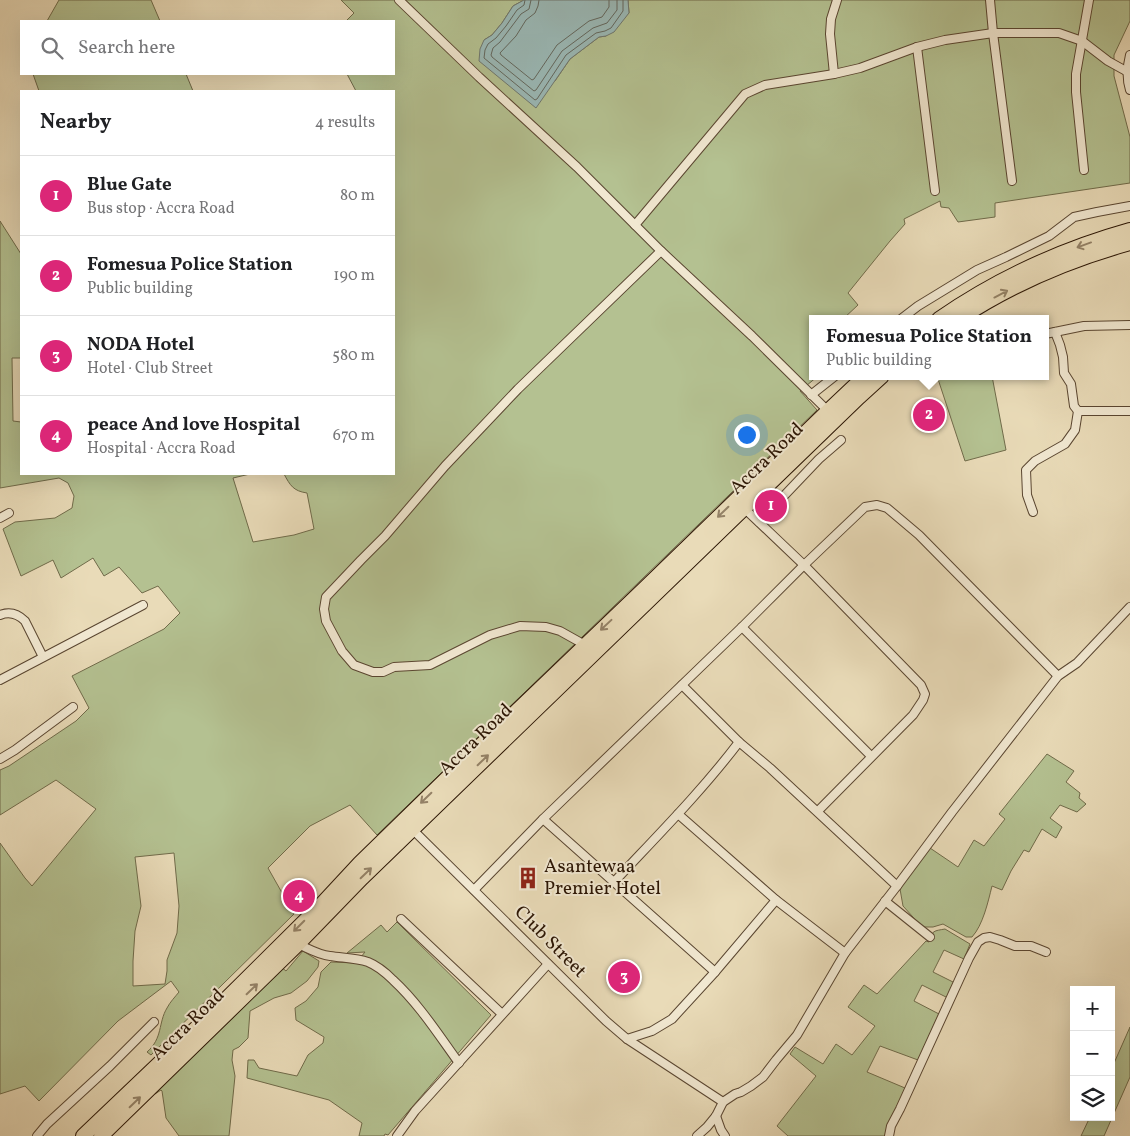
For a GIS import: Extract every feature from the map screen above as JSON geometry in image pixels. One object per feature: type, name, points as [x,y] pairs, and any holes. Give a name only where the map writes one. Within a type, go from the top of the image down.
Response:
[{"type":"highway","points":[[945,315],[993,285],[1033,266],[1064,252],[1130,230]]},
{"type":"highway","points":[[965,315],[996,296],[1045,272],[1081,258],[1130,243]]},
{"type":"highway","name":"Accra Road","points":[[83,1136],[321,905],[360,863],[476,750],[861,380]]},
{"type":"highway","name":"Accra Road","points":[[101,1136],[298,944],[412,829],[878,380]]},
{"type":"street","points":[[400,0],[828,411]]},
{"type":"street","points":[[834,74],[830,34],[831,19],[837,0]]},
{"type":"street","points":[[990,0],[1012,181]]},
{"type":"street","points":[[1084,170],[1076,74],[1089,0]]},
{"type":"street","points":[[635,225],[745,94],[765,85],[834,74],[860,68],[917,47],[945,40],[994,33],[1059,33],[1082,40],[1108,61],[1128,71]]},
{"type":"street","points":[[917,47],[934,191]]},
{"type":"street","points":[[1130,55],[1127,81],[1130,90]]},
{"type":"street","points":[[907,315],[918,306],[970,274],[1049,236],[1074,217],[1130,206]]},
{"type":"street","points":[[585,645],[560,631],[546,627],[520,626],[490,635],[430,665],[394,667],[383,672],[372,672],[354,665],[342,651],[326,621],[324,609],[326,597],[385,536],[465,445],[518,389],[661,251]]},
{"type":"street","points":[[1049,333],[1084,326],[1130,325]]},
{"type":"street","points":[[1033,512],[1027,495],[1026,470],[1035,461],[1065,444],[1075,430],[1078,411],[1074,406],[1071,384],[1064,373],[1063,357],[1055,332]]},
{"type":"street","points":[[811,395],[830,380]]},
{"type":"street","points":[[1078,411],[1130,411]]},
{"type":"street","points":[[759,522],[818,459],[841,440]]},
{"type":"street","points":[[474,890],[543,819],[866,507],[877,505],[887,508],[919,535],[1058,676]]},
{"type":"street","points":[[744,508],[804,565],[921,685],[925,694],[913,715],[818,811]]},
{"type":"street","points":[[0,518],[9,513]]},
{"type":"street","points":[[0,680],[143,605]]},
{"type":"street","points":[[697,1136],[716,1116],[723,1102],[763,1077],[797,1035],[845,953],[1058,676],[1077,664],[1130,607]]},
{"type":"street","points":[[0,615],[6,612],[15,613],[22,618],[43,657]]},
{"type":"street","points":[[742,627],[871,756]]},
{"type":"street","points":[[682,685],[739,742],[818,811],[897,886]]},
{"type":"street","points":[[0,759],[73,707]]},
{"type":"street","points":[[614,882],[678,814],[739,742]]},
{"type":"street","points":[[678,814],[776,900],[845,953]]},
{"type":"street","points":[[543,819],[715,972]]},
{"type":"street","name":"Club Street","points":[[412,829],[606,1021],[627,1039],[723,1102]]},
{"type":"street","points":[[627,1039],[652,1031],[672,1019],[776,900]]},
{"type":"street","points":[[885,901],[930,938]]},
{"type":"street","points":[[400,919],[502,1014]]},
{"type":"street","points":[[889,1136],[891,1126],[978,942],[990,937],[1015,946],[1031,946],[1046,952]]},
{"type":"street","points":[[298,944],[316,953],[354,959],[380,968],[418,1005],[459,1063]]},
{"type":"street","points":[[397,1136],[415,1111],[548,964]]},
{"type":"street","points":[[37,1136],[47,1124],[154,1022]]},
{"type":"street","points":[[716,1116],[725,1136]]},
{"type":"green space","points":[[59,0],[151,0],[160,20],[48,20]]},
{"type":"green space","points":[[341,0],[524,0],[513,6],[492,35],[484,40],[555,81],[570,59],[599,37],[606,36],[629,13],[628,0],[1130,0],[1130,21],[1114,55],[1114,76],[1130,137],[1130,183],[995,203],[995,217],[958,222],[949,208],[941,207],[940,201],[904,219],[905,224],[848,293],[858,305],[847,315],[809,315],[809,380],[813,380],[800,391],[817,410],[377,835],[350,805],[310,826],[268,868],[294,914],[151,1055],[147,1052],[156,1041],[167,1008],[179,992],[171,981],[118,1021],[39,1101],[25,1086],[0,1094],[0,843],[32,886],[96,809],[56,780],[0,815],[0,770],[9,766],[76,721],[89,708],[72,676],[164,629],[180,613],[158,586],[142,593],[119,567],[104,576],[93,558],[61,578],[53,560],[21,576],[3,529],[15,522],[55,518],[72,508],[74,496],[68,483],[59,478],[0,488],[0,221],[20,252],[20,358],[12,358],[13,421],[20,422],[20,475],[246,475],[233,478],[253,542],[294,535],[314,529],[307,493],[298,491],[293,487],[285,475],[395,475],[395,90],[355,90],[348,75],[395,75],[395,20],[347,20],[354,13]],"holes":[[[174,853],[179,906],[177,933],[167,960],[165,984],[133,986],[135,931],[141,906],[135,857]]]},
{"type":"green space","points":[[33,75],[186,75],[193,90],[39,90]]},
{"type":"green space","points":[[938,380],[993,380],[1006,450],[965,461]]},
{"type":"green space","points":[[1047,754],[1074,771],[1066,782],[1080,793],[1079,798],[1086,804],[1077,812],[1060,805],[1050,818],[1062,827],[1056,838],[1042,829],[1029,852],[1024,850],[1002,890],[992,886],[982,920],[972,937],[966,937],[943,924],[933,927],[922,927],[903,906],[900,889],[913,869],[930,848],[958,867],[974,840],[984,846],[1005,819],[999,814]]},
{"type":"green space","points":[[397,922],[491,1015],[388,1135],[359,1136],[362,1123],[329,1100],[247,1078],[248,1060],[254,1060],[259,1068],[297,1076],[308,1055],[323,1043],[324,1037],[296,1020],[295,1008],[306,1001],[318,987],[321,972],[331,962],[356,963],[365,952],[347,953],[381,925],[387,932]]},
{"type":"green space","points":[[945,929],[970,944],[964,959],[944,950],[933,972],[955,983],[948,998],[922,985],[914,1001],[939,1014],[918,1060],[880,1046],[867,1072],[905,1088],[888,1136],[788,1136],[777,1126],[816,1076],[790,1054],[795,1047],[823,1064],[836,1044],[852,1055],[875,1026],[848,1007],[864,985],[877,994],[926,941],[929,942],[932,933]]},
{"type":"green space","points":[[303,951],[319,961],[318,967],[307,981],[291,993],[274,998],[250,1011],[248,1038],[233,1050],[232,1060],[235,1076],[229,1136],[179,1136],[166,1118],[162,1091],[155,1094],[152,1089],[280,966],[286,971]]},
{"type":"green space","points":[[1130,1027],[1130,1077],[1115,1111],[1115,1076],[1115,1061]]},
{"type":"green space","points":[[1088,1121],[1111,1121],[1104,1136],[1081,1136]]},
{"type":"water","points":[[524,0],[628,0],[629,13],[614,32],[599,37],[570,59],[536,108],[479,61],[480,49],[484,40],[492,35],[513,6]]},
{"type":"place","name":"Fomesua Police Station","points":[[929,415]]},
{"type":"place","name":"Blue Gate","points":[[771,506]]},
{"type":"place","name":"Asantewaa Premier Hotel","points":[[528,878]]},
{"type":"place","name":"peace And love Hospital","points":[[299,896]]},
{"type":"place","name":"NODA Hotel","points":[[624,977]]}]
